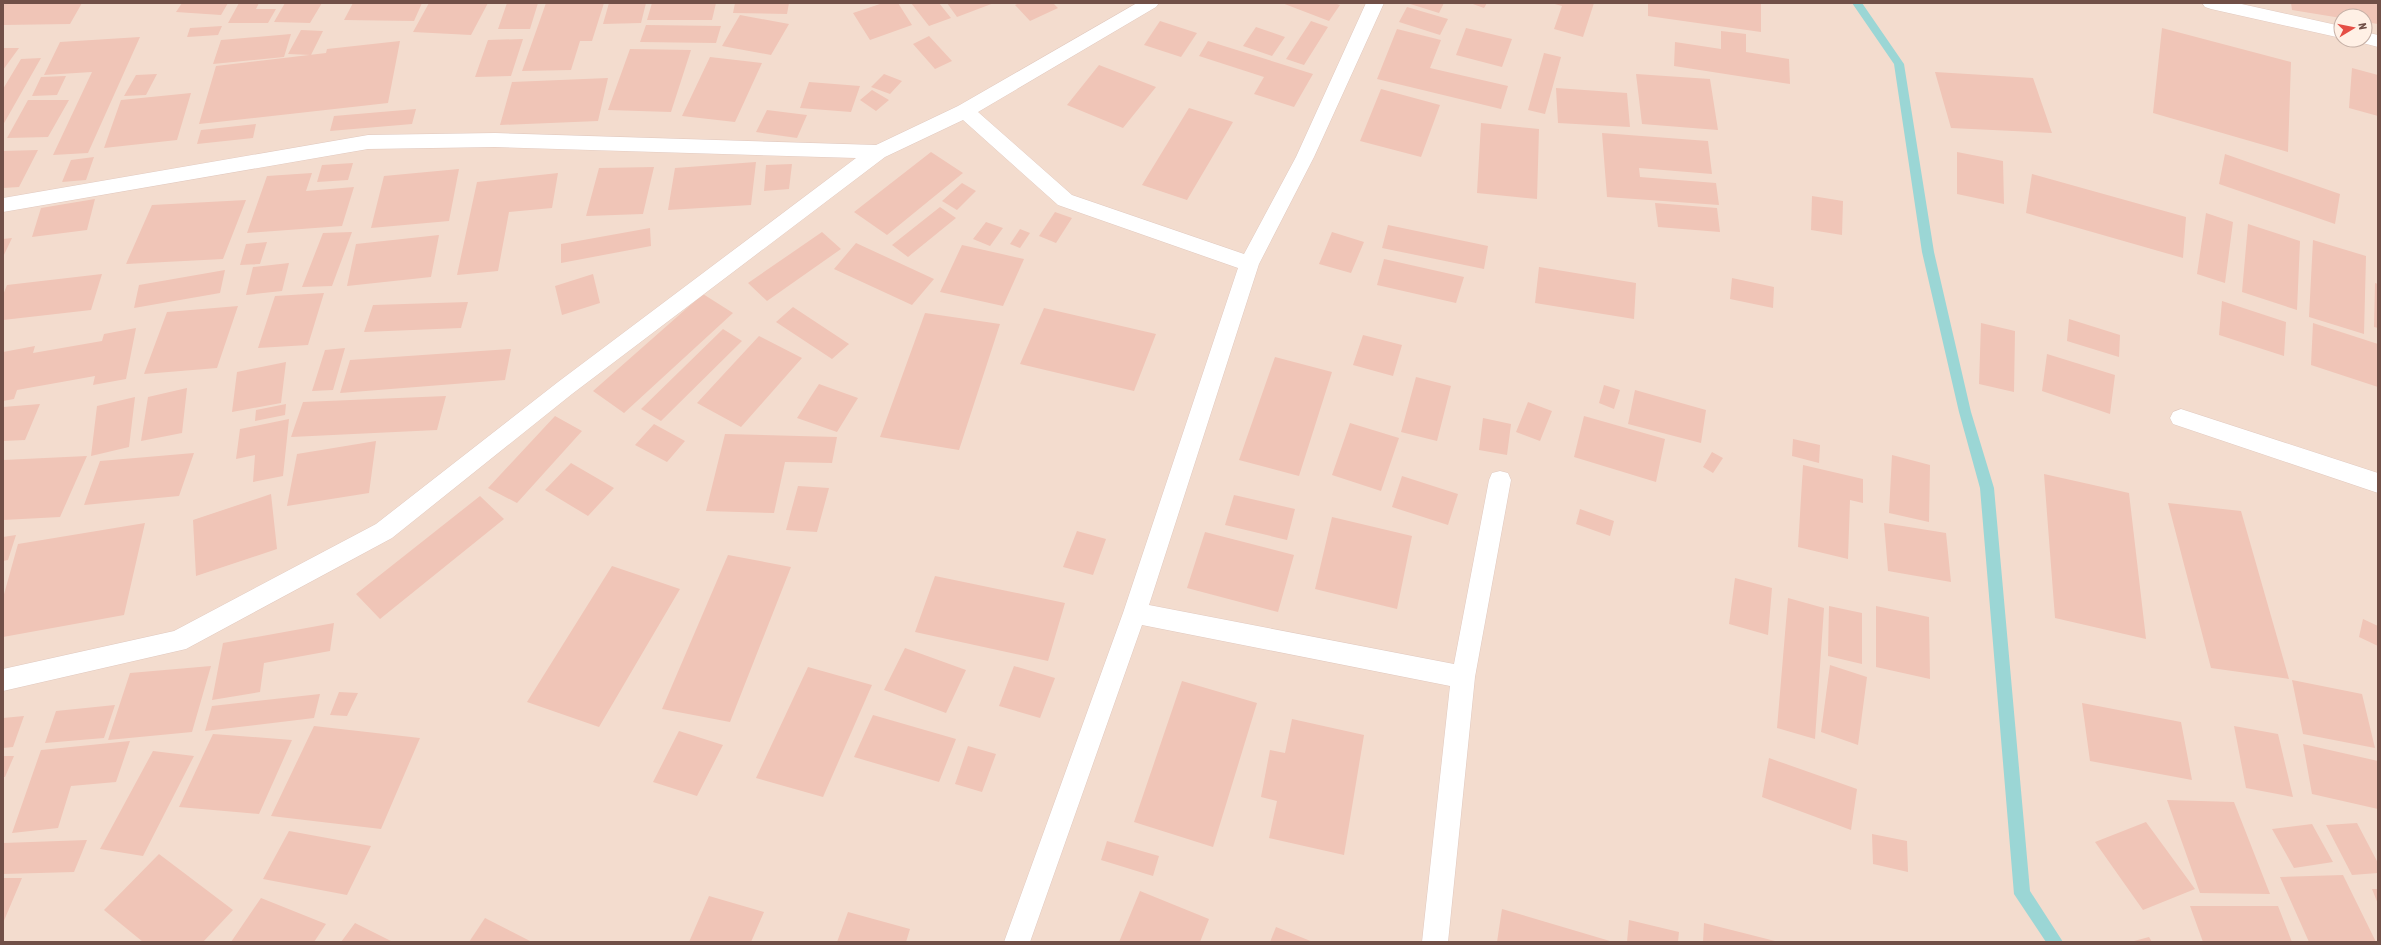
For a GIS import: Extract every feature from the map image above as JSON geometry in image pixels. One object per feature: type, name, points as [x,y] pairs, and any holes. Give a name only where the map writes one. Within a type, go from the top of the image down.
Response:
[{"type":"street","points":[[3,680],[178,641],[384,531],[571,384],[878,152],[965,111],[1150,3]]},
{"type":"street","points":[[1017,942],[1136,613],[1249,264],[1305,157],[1375,3]]},
{"type":"street","points":[[2212,3],[2333,30]]},
{"type":"street","points":[[965,111],[1065,200],[1249,264]]},
{"type":"street","points":[[3,205],[368,142],[495,140],[878,152]]},
{"type":"street","points":[[2181,418],[2378,483]]},
{"type":"street","points":[[1435,942],[1463,677],[1500,480]]},
{"type":"street","points":[[1136,613],[1463,677]]},
{"type":"shaded area","points":[[3,3],[2378,3],[2378,942],[3,942]]},
{"type":"building","points":[[3,3],[82,3],[70,24],[3,25]]},
{"type":"building","points":[[182,3],[228,3],[221,15],[176,12]]},
{"type":"building","points":[[239,3],[259,3],[256,9],[276,9],[268,23],[228,23]]},
{"type":"building","points":[[285,3],[322,3],[310,23],[274,22]]},
{"type":"building","points":[[353,3],[422,3],[414,21],[344,20]]},
{"type":"building","points":[[429,3],[488,3],[471,35],[413,32]]},
{"type":"building","points":[[507,3],[538,3],[530,29],[498,29]]},
{"type":"building","points":[[546,3],[604,3],[592,41],[580,41],[571,70],[522,71]]},
{"type":"building","points":[[609,3],[646,3],[641,23],[603,24]]},
{"type":"building","points":[[652,3],[716,3],[712,20],[647,20]]},
{"type":"building","points":[[735,3],[789,3],[787,14],[733,13]]},
{"type":"building","points":[[883,3],[898,3],[912,25],[870,40],[853,13]]},
{"type":"building","points":[[911,3],[939,3],[951,18],[929,26]]},
{"type":"building","points":[[947,3],[994,3],[957,17]]},
{"type":"building","points":[[1019,3],[1053,3],[1058,8],[1030,21],[1015,5]]},
{"type":"building","points":[[1282,3],[1334,3],[1340,5],[1329,21]]},
{"type":"building","points":[[1407,3],[1444,3],[1439,13]]},
{"type":"building","points":[[1470,3],[1487,3],[1484,8]]},
{"type":"building","points":[[1551,3],[1594,3],[1583,37],[1554,29],[1562,6]]},
{"type":"building","points":[[1648,3],[1761,3],[1761,32],[1648,16]]},
{"type":"building","points":[[2291,3],[2378,3],[2378,24],[2373,23],[2373,8],[2333,8],[2333,17],[2292,10]]},
{"type":"building","points":[[1407,7],[1448,19],[1440,35],[1399,22]]},
{"type":"building","points":[[740,15],[789,24],[771,55],[722,46]]},
{"type":"building","points":[[1160,21],[1197,33],[1181,57],[1144,45]]},
{"type":"building","points":[[1311,21],[1328,27],[1304,65],[1286,59]]},
{"type":"building","points":[[646,25],[721,26],[716,43],[640,42]]},
{"type":"building","points":[[222,26],[218,35],[187,37],[190,28]]},
{"type":"building","points":[[1256,27],[1285,37],[1272,56],[1243,46]]},
{"type":"building","points":[[1466,28],[1512,39],[1502,67],[1456,55]]},
{"type":"building","points":[[2162,28],[2291,62],[2288,152],[2153,113]]},
{"type":"building","points":[[1397,29],[1441,40],[1430,68],[1508,86],[1501,109],[1377,79]]},
{"type":"building","points":[[301,30],[323,31],[311,55],[288,54]]},
{"type":"building","points":[[1721,31],[1746,34],[1746,52],[1789,59],[1790,84],[1674,66],[1675,42],[1721,49]]},
{"type":"building","points":[[291,34],[284,57],[213,64],[221,40]]},
{"type":"building","points":[[929,36],[952,61],[935,69],[913,44]]},
{"type":"building","points":[[140,37],[88,153],[53,155],[92,72],[44,75],[60,42]]},
{"type":"building","points":[[523,39],[511,76],[475,77],[488,40]]},
{"type":"building","points":[[400,41],[388,103],[199,124],[216,66],[326,53],[327,49]]},
{"type":"building","points":[[1208,41],[1313,74],[1294,107],[1254,94],[1264,77],[1199,56]]},
{"type":"building","points":[[3,48],[19,48],[3,70]]},
{"type":"building","points":[[630,49],[691,50],[671,112],[608,110]]},
{"type":"building","points":[[1544,53],[1561,57],[1545,114],[1528,110]]},
{"type":"building","points":[[710,57],[762,63],[735,122],[682,116]]},
{"type":"building","points":[[41,58],[3,125],[3,89],[21,59]]},
{"type":"building","points":[[1099,65],[1156,87],[1123,128],[1067,105]]},
{"type":"building","points":[[2352,68],[2378,75],[2378,116],[2349,108]]},
{"type":"building","points":[[1935,72],[2033,78],[2052,133],[1951,128]]},
{"type":"building","points":[[157,74],[146,95],[124,96],[136,75]]},
{"type":"building","points":[[884,74],[902,81],[890,94],[871,87]]},
{"type":"building","points":[[1636,74],[1710,79],[1718,130],[1642,124]]},
{"type":"building","points":[[66,76],[57,95],[32,96],[41,77]]},
{"type":"building","points":[[608,78],[598,121],[500,125],[512,82]]},
{"type":"building","points":[[809,82],[860,86],[851,112],[800,108]]},
{"type":"building","points":[[1556,88],[1627,93],[1630,127],[1558,123]]},
{"type":"building","points":[[1381,89],[1440,105],[1421,157],[1360,141]]},
{"type":"building","points":[[872,90],[889,100],[876,111],[860,100]]},
{"type":"building","points":[[191,93],[177,140],[104,148],[121,100]]},
{"type":"building","points":[[28,100],[69,100],[48,137],[7,138]]},
{"type":"building","points":[[1189,108],[1233,122],[1187,200],[1142,185]]},
{"type":"building","points":[[416,109],[412,124],[330,131],[334,116]]},
{"type":"building","points":[[767,110],[807,115],[797,138],[756,132]]},
{"type":"building","points":[[1481,123],[1539,129],[1537,199],[1477,193]]},
{"type":"building","points":[[256,124],[253,138],[197,144],[201,130]]},
{"type":"building","points":[[1602,133],[1708,141],[1712,174],[1639,168],[1640,177],[1716,183],[1719,205],[1607,197]]},
{"type":"building","points":[[38,150],[19,187],[3,188],[3,151]]},
{"type":"building","points":[[931,152],[963,173],[887,235],[854,212]]},
{"type":"building","points":[[1957,152],[2003,161],[2004,204],[1957,194]]},
{"type":"building","points":[[2225,154],[2340,194],[2335,224],[2219,184]]},
{"type":"building","points":[[94,157],[86,180],[62,182],[71,160]]},
{"type":"building","points":[[756,162],[751,205],[668,210],[675,168]]},
{"type":"building","points":[[353,163],[348,180],[317,182],[322,165]]},
{"type":"building","points":[[792,164],[789,189],[764,191],[766,165]]},
{"type":"building","points":[[654,167],[643,214],[586,216],[599,168]]},
{"type":"building","points":[[459,169],[449,221],[371,228],[384,176]]},
{"type":"building","points":[[312,173],[306,191],[354,187],[342,226],[247,233],[267,176]]},
{"type":"building","points":[[558,173],[552,208],[509,212],[498,271],[457,275],[477,182]]},
{"type":"building","points":[[2032,174],[2186,217],[2183,258],[2026,213]]},
{"type":"building","points":[[962,183],[976,191],[957,210],[942,201]]},
{"type":"building","points":[[1812,196],[1843,201],[1842,235],[1811,230]]},
{"type":"building","points":[[95,199],[87,230],[32,237],[41,208]]},
{"type":"building","points":[[246,200],[223,259],[126,264],[152,205]]},
{"type":"building","points":[[1655,203],[1717,208],[1720,232],[1658,227]]},
{"type":"building","points":[[940,207],[956,218],[908,257],[892,245]]},
{"type":"building","points":[[1055,212],[1072,218],[1056,243],[1039,236]]},
{"type":"building","points":[[2206,213],[2233,222],[2225,283],[2197,274]]},
{"type":"building","points":[[986,222],[1003,228],[990,246],[973,239]]},
{"type":"building","points":[[2248,224],[2300,241],[2297,310],[2242,292]]},
{"type":"building","points":[[1388,225],[1488,246],[1484,269],[1382,248]]},
{"type":"building","points":[[650,228],[651,246],[561,263],[561,244]]},
{"type":"building","points":[[1020,229],[1030,233],[1020,248],[1010,244]]},
{"type":"building","points":[[352,232],[332,286],[302,287],[323,233]]},
{"type":"building","points":[[822,232],[841,249],[767,301],[748,283]]},
{"type":"building","points":[[1332,232],[1364,242],[1351,273],[1319,264]]},
{"type":"building","points":[[439,235],[431,277],[347,286],[356,244]]},
{"type":"building","points":[[12,238],[3,257],[3,239]]},
{"type":"building","points":[[2313,240],[2366,256],[2364,334],[2309,317]]},
{"type":"building","points":[[267,242],[260,264],[240,265],[246,244]]},
{"type":"building","points":[[856,243],[934,279],[912,305],[834,269]]},
{"type":"building","points":[[962,245],[1024,259],[1003,306],[940,292]]},
{"type":"building","points":[[1384,259],[1464,277],[1456,303],[1377,285]]},
{"type":"building","points":[[289,263],[282,291],[246,295],[253,267]]},
{"type":"building","points":[[1539,267],[1636,283],[1634,319],[1535,303]]},
{"type":"building","points":[[225,270],[220,293],[134,308],[139,285]]},
{"type":"building","points":[[102,274],[91,310],[3,320],[3,295],[7,285]]},
{"type":"building","points":[[593,274],[600,303],[562,315],[555,286]]},
{"type":"building","points":[[1732,278],[1774,287],[1773,308],[1730,299]]},
{"type":"building","points":[[2375,283],[2378,284],[2378,328],[2374,327]]},
{"type":"building","points":[[324,293],[308,345],[258,348],[275,296]]},
{"type":"building","points":[[703,294],[733,313],[624,413],[593,391]]},
{"type":"building","points":[[2222,301],[2286,322],[2284,356],[2219,335]]},
{"type":"building","points":[[468,302],[461,328],[364,332],[373,305]]},
{"type":"building","points":[[238,306],[217,368],[144,374],[167,312]]},
{"type":"building","points":[[793,307],[849,344],[832,359],[776,322]]},
{"type":"building","points":[[1044,308],[1156,334],[1134,391],[1020,364]]},
{"type":"building","points":[[925,313],[1000,324],[959,450],[880,437]]},
{"type":"building","points":[[2069,319],[2120,335],[2119,357],[2067,341]]},
{"type":"building","points":[[1981,323],[2015,331],[2014,392],[1979,384]]},
{"type":"building","points":[[2313,323],[2378,344],[2378,387],[2311,365]]},
{"type":"building","points":[[136,328],[126,379],[93,385],[95,376],[17,390],[14,399],[3,401],[3,352],[35,346],[33,353],[102,341],[104,334]]},
{"type":"building","points":[[723,329],[742,341],[661,421],[641,409]]},
{"type":"building","points":[[1363,335],[1402,345],[1393,376],[1353,365]]},
{"type":"building","points":[[759,336],[802,358],[741,427],[697,403]]},
{"type":"building","points":[[345,348],[333,390],[312,391],[325,350]]},
{"type":"building","points":[[511,349],[505,380],[340,393],[350,360]]},
{"type":"building","points":[[2047,354],[2115,375],[2110,414],[2042,391]]},
{"type":"building","points":[[1275,357],[1332,372],[1299,476],[1239,460]]},
{"type":"building","points":[[286,362],[281,403],[232,412],[237,372]]},
{"type":"building","points":[[1416,377],[1451,386],[1437,441],[1401,432]]},
{"type":"building","points":[[819,384],[858,398],[837,432],[797,418]]},
{"type":"building","points":[[1604,385],[1620,390],[1614,409],[1599,403]]},
{"type":"building","points":[[187,388],[182,433],[141,441],[148,397]]},
{"type":"building","points":[[1635,390],[1706,410],[1701,443],[1628,424]]},
{"type":"building","points":[[446,396],[437,430],[291,437],[303,402]]},
{"type":"building","points":[[135,397],[129,447],[91,456],[97,406]]},
{"type":"building","points":[[1528,402],[1552,411],[1540,441],[1516,432]]},
{"type":"building","points":[[40,404],[25,440],[3,441],[3,407]]},
{"type":"building","points":[[286,404],[285,415],[255,421],[256,410]]},
{"type":"building","points":[[555,416],[582,431],[517,503],[488,488]]},
{"type":"building","points":[[1584,416],[1665,439],[1656,482],[1574,457]]},
{"type":"building","points":[[1483,418],[1511,424],[1507,455],[1479,450]]},
{"type":"building","points":[[289,419],[283,476],[253,482],[255,455],[236,459],[240,429]]},
{"type":"building","points":[[1350,423],[1399,438],[1381,491],[1332,475]]},
{"type":"building","points":[[654,424],[685,441],[667,462],[635,445]]},
{"type":"building","points":[[725,434],[837,437],[832,463],[785,462],[774,513],[706,511]]},
{"type":"building","points":[[1793,439],[1820,445],[1819,463],[1792,456]]},
{"type":"building","points":[[376,441],[369,493],[287,506],[297,454]]},
{"type":"building","points":[[1712,452],[1723,458],[1713,473],[1703,467]]},
{"type":"building","points":[[194,453],[179,496],[84,505],[100,461]]},
{"type":"building","points":[[1892,455],[1930,465],[1929,522],[1889,513]]},
{"type":"building","points":[[87,456],[60,517],[3,520],[3,460]]},
{"type":"building","points":[[571,463],[614,488],[588,516],[545,490]]},
{"type":"building","points":[[1803,465],[1863,479],[1863,503],[1850,500],[1848,559],[1798,547]]},
{"type":"building","points":[[2044,474],[2129,493],[2146,639],[2055,618]]},
{"type":"building","points":[[1402,476],[1458,494],[1448,525],[1392,507]]},
{"type":"building","points":[[798,486],[829,488],[817,532],[786,530]]},
{"type":"building","points":[[271,494],[277,549],[196,576],[193,520]]},
{"type":"building","points":[[1234,495],[1295,509],[1287,540],[1225,525]]},
{"type":"building","points":[[480,496],[504,519],[380,619],[356,594]]},
{"type":"building","points":[[2168,503],[2241,511],[2289,679],[2211,668]]},
{"type":"building","points":[[1580,509],[1614,521],[1610,536],[1576,524]]},
{"type":"building","points":[[1332,517],[1412,536],[1397,609],[1315,589]]},
{"type":"building","points":[[145,523],[124,615],[3,637],[3,598],[18,544]]},
{"type":"building","points":[[1884,523],[1946,533],[1951,582],[1888,571]]},
{"type":"building","points":[[1077,531],[1106,539],[1093,575],[1063,567]]},
{"type":"building","points":[[1205,532],[1294,555],[1278,612],[1187,588]]},
{"type":"building","points":[[16,535],[8,560],[3,561],[3,537]]},
{"type":"building","points":[[728,555],[791,567],[730,722],[662,709]]},
{"type":"building","points":[[612,566],[680,589],[599,727],[527,702]]},
{"type":"building","points":[[935,576],[1065,603],[1048,661],[915,632]]},
{"type":"building","points":[[1735,578],[1772,588],[1768,635],[1729,624]]},
{"type":"building","points":[[1788,598],[1824,608],[1815,739],[1777,728]]},
{"type":"building","points":[[1829,606],[1862,613],[1862,664],[1828,656]]},
{"type":"building","points":[[1876,606],[1929,617],[1930,679],[1876,667]]},
{"type":"building","points":[[2363,619],[2378,626],[2378,646],[2359,637]]},
{"type":"building","points":[[334,623],[330,651],[264,663],[260,692],[212,700],[223,643]]},
{"type":"building","points":[[905,648],[966,670],[946,713],[884,690]]},
{"type":"building","points":[[1830,665],[1867,677],[1858,745],[1821,732]]},
{"type":"building","points":[[211,666],[192,732],[108,740],[130,673]]},
{"type":"building","points":[[1014,666],[1055,678],[1040,718],[999,706]]},
{"type":"building","points":[[808,667],[872,685],[823,797],[756,778]]},
{"type":"building","points":[[2292,680],[2362,694],[2375,748],[2303,734]]},
{"type":"building","points":[[1182,681],[1257,703],[1213,847],[1134,822]]},
{"type":"building","points":[[339,692],[358,693],[347,716],[330,715]]},
{"type":"building","points":[[320,694],[314,718],[205,731],[212,706]]},
{"type":"building","points":[[2082,703],[2181,722],[2192,780],[2090,761]]},
{"type":"building","points":[[115,705],[104,738],[45,743],[56,711]]},
{"type":"building","points":[[873,715],[956,739],[939,782],[854,757]]},
{"type":"building","points":[[24,716],[13,747],[3,748],[3,718]]},
{"type":"building","points":[[1292,719],[1364,735],[1344,855],[1269,838],[1277,801],[1261,797],[1270,750],[1285,753]]},
{"type":"building","points":[[314,726],[420,738],[381,829],[271,816]]},
{"type":"building","points":[[2234,726],[2278,734],[2293,797],[2246,788]]},
{"type":"building","points":[[679,731],[723,745],[697,796],[653,782]]},
{"type":"building","points":[[213,734],[292,740],[259,814],[179,807]]},
{"type":"building","points":[[130,741],[116,782],[71,786],[58,828],[12,833],[41,750]]},
{"type":"building","points":[[2303,744],[2378,761],[2378,809],[2312,794]]},
{"type":"building","points":[[968,746],[996,754],[982,792],[955,784]]},
{"type":"building","points":[[153,751],[194,756],[143,856],[100,849]]},
{"type":"building","points":[[3,756],[14,756],[5,777],[3,777]]},
{"type":"building","points":[[1769,758],[1857,789],[1851,830],[1762,797]]},
{"type":"building","points":[[2167,800],[2234,802],[2270,894],[2200,893]]},
{"type":"building","points":[[2146,822],[2195,889],[2143,910],[2095,842]]},
{"type":"building","points":[[2357,823],[2378,863],[2378,873],[2352,875],[2326,825]]},
{"type":"building","points":[[2312,824],[2333,862],[2294,868],[2272,829]]},
{"type":"building","points":[[289,831],[371,846],[347,895],[263,879]]},
{"type":"building","points":[[1872,834],[1907,841],[1908,872],[1873,864]]},
{"type":"building","points":[[87,840],[74,872],[3,874],[3,843]]},
{"type":"building","points":[[1107,841],[1159,856],[1153,876],[1101,860]]},
{"type":"building","points":[[159,854],[233,910],[203,942],[143,942],[104,910]]},
{"type":"building","points":[[2343,875],[2376,942],[2309,942],[2280,877]]},
{"type":"building","points":[[3,878],[22,878],[3,923]]},
{"type":"building","points":[[2372,889],[2378,889],[2378,904]]},
{"type":"building","points":[[1140,891],[1209,919],[1200,942],[1119,942]]},
{"type":"building","points":[[709,896],[764,912],[751,942],[689,942]]},
{"type":"building","points":[[261,898],[326,924],[314,942],[231,942]]},
{"type":"building","points":[[2190,906],[2278,906],[2292,942],[2203,942]]},
{"type":"building","points":[[1502,909],[1610,941],[1610,942],[1497,942]]},
{"type":"building","points":[[848,912],[910,929],[906,942],[837,942]]},
{"type":"building","points":[[485,918],[532,942],[469,942]]},
{"type":"building","points":[[1629,920],[1679,932],[1678,942],[1627,942]]},
{"type":"building","points":[[355,923],[393,942],[341,942]]},
{"type":"building","points":[[1704,923],[1775,941],[1775,942],[1703,942]]},
{"type":"building","points":[[1276,927],[1313,942],[1270,942]]},
{"type":"building","points":[[2149,937],[2152,942],[2134,942],[2134,941]]},
{"type":"waterway","points":[[1857,3],[1899,64],[1928,252],[1965,412],[1987,488],[2022,894],[2055,942]]}]
